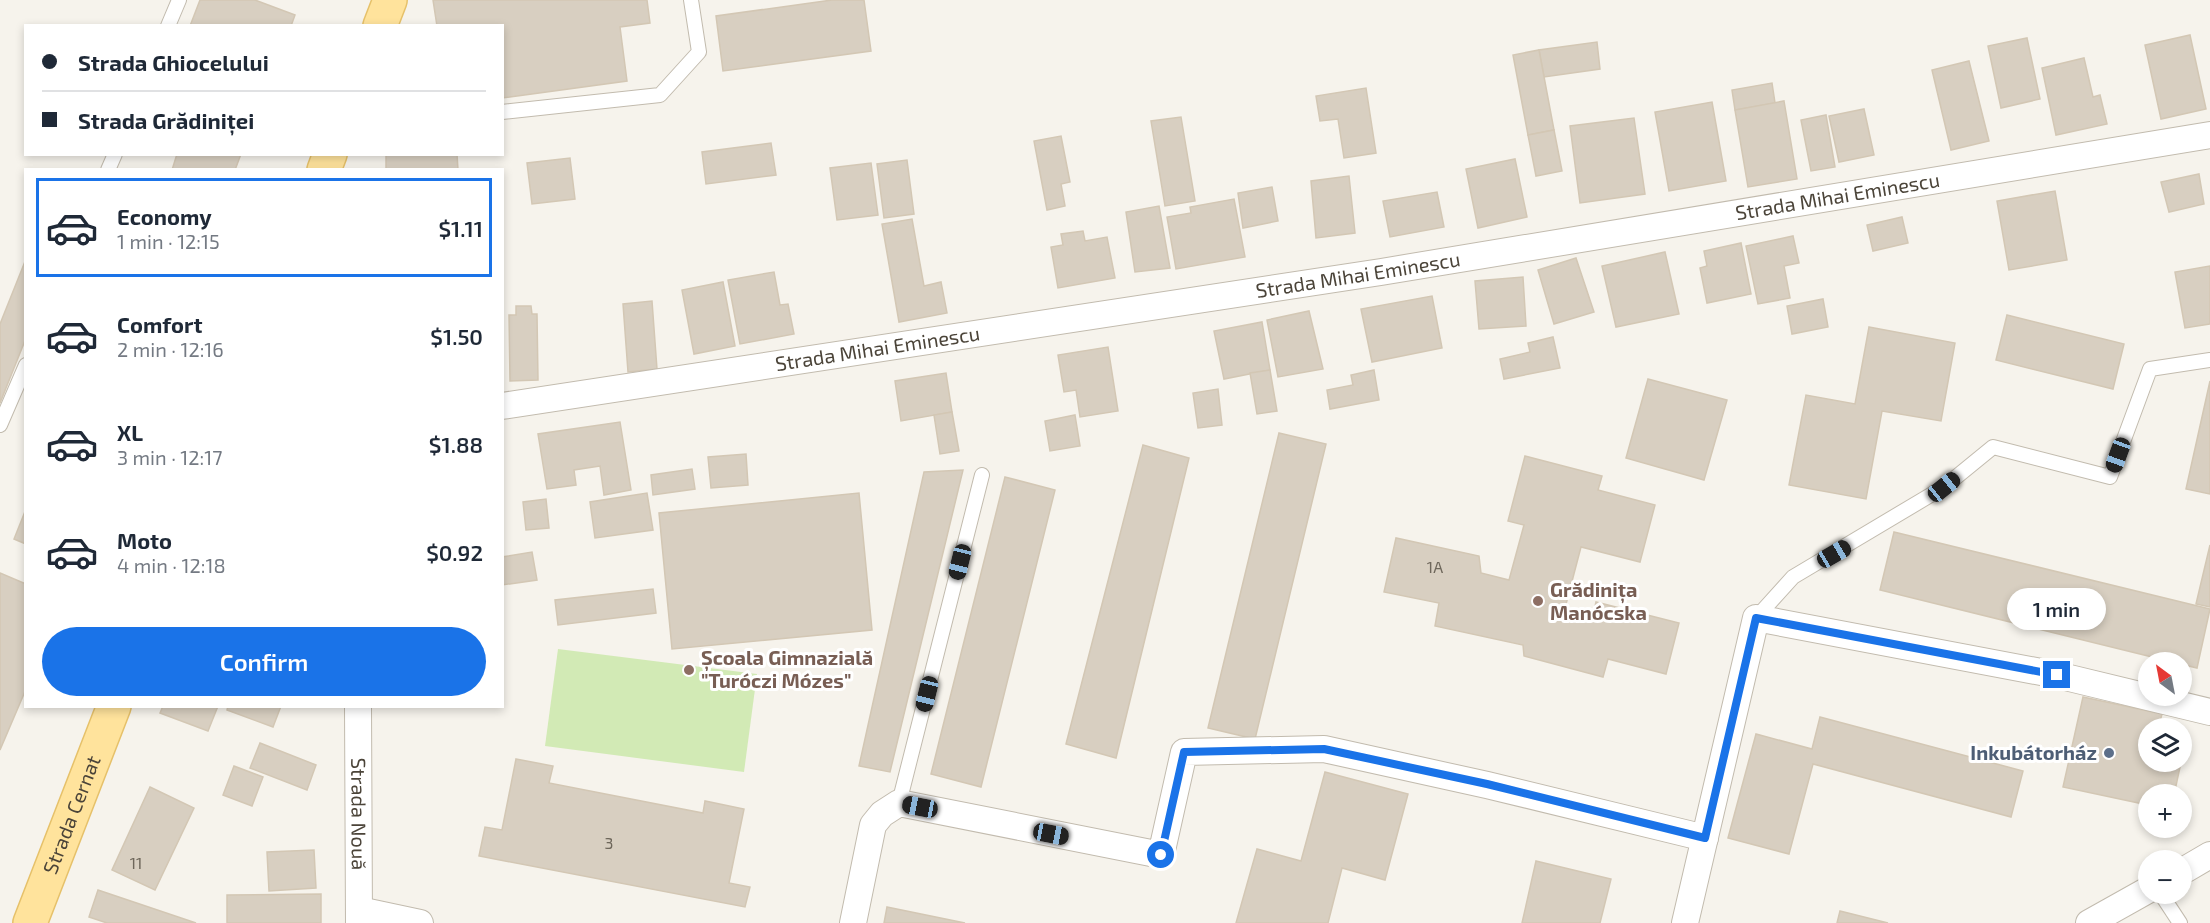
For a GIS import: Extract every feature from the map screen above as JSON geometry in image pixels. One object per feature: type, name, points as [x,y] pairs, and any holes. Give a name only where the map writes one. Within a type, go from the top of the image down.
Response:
[{"type":"main road","points":[[381,24],[390,0]]},
{"type":"main road","name":"Strada Cernat","points":[[30,923],[113,708]]},
{"type":"street","name":"Strada Mihai Eminescu","points":[[504,406],[1381,272],[2210,135]]},
{"type":"street","points":[[1685,923],[1756,618],[2057,675],[2210,712]]},
{"type":"street","name":"Strada Nouă","points":[[358,708],[359,917]]},
{"type":"street","points":[[853,923],[873,825],[882,814],[899,803],[1161,855],[1184,752],[1324,749],[1487,784],[1705,838]]},
{"type":"street","points":[[2192,866],[2210,855]]},
{"type":"street","points":[[2089,923],[2138,896]]},
{"type":"street","points":[[359,917],[420,923]]},
{"type":"lane","points":[[169,24],[179,0]]},
{"type":"lane","points":[[504,112],[660,95],[699,52],[691,0]]},
{"type":"lane","points":[[1756,618],[1793,577],[1944,487],[1993,447],[2110,477],[2150,369],[2210,360]]},
{"type":"lane","points":[[0,425],[24,370]]},
{"type":"lane","points":[[899,803],[982,475]]},
{"type":"lane","points":[[2168,904],[2180,923]]},
{"type":"green space","points":[[558,649],[757,674],[744,772],[545,746]]},
{"type":"building","points":[[200,0],[255,0],[295,15],[292,24],[191,24]]},
{"type":"building","points":[[433,0],[647,0],[650,23],[620,27],[627,81],[504,98],[504,24],[437,24]]},
{"type":"building","points":[[832,0],[864,0],[871,51],[723,71],[716,16]]},
{"type":"building","points":[[2190,35],[2206,109],[2161,119],[2145,45]]},
{"type":"building","points":[[2027,38],[2040,99],[2001,108],[1988,46]]},
{"type":"building","points":[[1597,42],[1600,69],[1544,77],[1539,50]]},
{"type":"building","points":[[1539,50],[1554,130],[1528,135],[1513,55]]},
{"type":"building","points":[[2084,58],[2093,97],[2100,95],[2107,124],[2056,135],[2042,68]]},
{"type":"building","points":[[1969,61],[1989,141],[1951,150],[1932,70]]},
{"type":"building","points":[[1772,83],[1775,103],[1735,110],[1732,90]]},
{"type":"building","points":[[1366,88],[1376,153],[1344,158],[1338,119],[1320,121],[1316,96]]},
{"type":"building","points":[[1784,101],[1797,179],[1748,187],[1735,110]]},
{"type":"building","points":[[1712,102],[1726,181],[1669,191],[1655,112]]},
{"type":"building","points":[[1864,109],[1874,155],[1839,162],[1829,116]]},
{"type":"building","points":[[1826,115],[1835,167],[1811,171],[1801,120]]},
{"type":"building","points":[[1181,117],[1195,201],[1165,206],[1151,121]]},
{"type":"building","points":[[1634,118],[1645,194],[1580,203],[1570,126]]},
{"type":"building","points":[[1554,130],[1562,171],[1536,176],[1528,135]]},
{"type":"building","points":[[1061,136],[1070,182],[1061,184],[1065,206],[1047,210],[1034,141]]},
{"type":"building","points":[[771,143],[776,175],[706,184],[702,152]]},
{"type":"building","points":[[176,156],[240,156],[236,168],[173,168]]},
{"type":"building","points":[[386,156],[457,156],[458,168],[386,168]]},
{"type":"building","points":[[570,158],[575,199],[532,204],[527,163]]},
{"type":"building","points":[[1515,159],[1527,217],[1478,228],[1466,169]]},
{"type":"building","points":[[907,160],[914,214],[884,218],[877,164]]},
{"type":"building","points":[[871,163],[878,215],[837,220],[830,168]]},
{"type":"building","points":[[2199,174],[2204,204],[2169,212],[2161,182]]},
{"type":"building","points":[[1349,176],[1355,233],[1316,238],[1311,181]]},
{"type":"building","points":[[1272,187],[1278,221],[1243,228],[1238,193]]},
{"type":"building","points":[[2055,191],[2067,260],[2009,270],[1997,201]]},
{"type":"building","points":[[1437,192],[1444,227],[1390,237],[1383,201]]},
{"type":"building","points":[[1234,199],[1245,257],[1176,269],[1167,217],[1191,213],[1190,207]]},
{"type":"building","points":[[1159,206],[1170,268],[1135,272],[1126,212]]},
{"type":"building","points":[[1902,217],[1908,243],[1873,251],[1867,225]]},
{"type":"building","points":[[912,219],[924,286],[941,282],[947,313],[899,322],[882,224]]},
{"type":"building","points":[[1083,231],[1085,241],[1107,237],[1115,278],[1058,288],[1051,247],[1063,245],[1061,234]]},
{"type":"building","points":[[1793,236],[1799,263],[1784,266],[1790,298],[1758,304],[1746,246]]},
{"type":"building","points":[[1741,243],[1751,294],[1707,303],[1700,268],[1707,266],[1704,251]]},
{"type":"building","points":[[1665,252],[1679,314],[1616,327],[1602,266]]},
{"type":"building","points":[[1576,258],[1594,312],[1554,324],[1538,270]]},
{"type":"building","points":[[24,264],[24,343],[0,403],[0,324]]},
{"type":"building","points":[[2210,266],[2210,324],[2185,328],[2175,272]]},
{"type":"building","points":[[774,272],[780,305],[788,304],[794,334],[740,344],[728,280]]},
{"type":"building","points":[[1523,277],[1526,326],[1479,329],[1475,281]]},
{"type":"building","points":[[723,282],[735,346],[694,354],[682,290]]},
{"type":"building","points":[[1432,296],[1442,348],[1372,362],[1361,309]]},
{"type":"building","points":[[1823,299],[1828,327],[1792,334],[1787,306]]},
{"type":"building","points":[[652,301],[657,369],[628,372],[623,304]]},
{"type":"building","points":[[516,306],[531,306],[532,314],[537,314],[538,380],[510,381],[509,315],[516,315]]},
{"type":"building","points":[[1309,311],[1323,369],[1278,377],[1267,320]]},
{"type":"building","points":[[2007,315],[2124,344],[2113,389],[1996,360]]},
{"type":"building","points":[[1262,322],[1270,370],[1224,379],[1214,331]]},
{"type":"building","points":[[1869,327],[1955,343],[1941,421],[1882,411],[1866,499],[1789,485],[1806,395],[1855,404]]},
{"type":"building","points":[[1553,337],[1560,368],[1504,379],[1500,359],[1530,352],[1528,343]]},
{"type":"building","points":[[1108,347],[1118,411],[1080,417],[1076,390],[1064,392],[1058,355]]},
{"type":"building","points":[[1270,370],[1277,411],[1257,414],[1250,373]]},
{"type":"building","points":[[1374,370],[1379,400],[1330,409],[1327,390],[1353,385],[1351,375]]},
{"type":"building","points":[[946,373],[952,412],[901,421],[895,381]]},
{"type":"building","points":[[1648,379],[1727,400],[1704,480],[1626,458]]},
{"type":"building","points":[[2210,381],[2210,494],[2186,489]]},
{"type":"building","points":[[1218,389],[1222,425],[1198,428],[1193,393]]},
{"type":"building","points":[[952,412],[959,451],[940,454],[934,415]]},
{"type":"building","points":[[1075,415],[1080,446],[1050,451],[1045,421]]},
{"type":"building","points":[[620,422],[631,490],[604,495],[600,466],[574,470],[576,485],[547,489],[538,434]]},
{"type":"building","points":[[1279,433],[1326,444],[1255,739],[1208,728]]},
{"type":"building","points":[[1143,445],[1189,458],[1116,758],[1066,744]]},
{"type":"building","points":[[746,454],[748,485],[711,488],[708,457]]},
{"type":"building","points":[[1525,456],[1602,476],[1598,490],[1655,505],[1640,562],[1581,547],[1565,608],[1593,615],[1596,602],[1679,623],[1666,674],[1608,659],[1603,677],[1524,656],[1523,645],[1435,626],[1439,603],[1384,592],[1396,538],[1479,556],[1481,573],[1509,580],[1524,525],[1508,521]]},
{"type":"building","points":[[692,469],[695,489],[653,495],[651,475]]},
{"type":"building","points":[[963,470],[890,772],[859,766],[924,472]]},
{"type":"building","points":[[1005,477],[1055,490],[981,787],[931,774]]},
{"type":"building","points":[[647,493],[653,530],[595,538],[590,502]]},
{"type":"building","points":[[859,493],[872,630],[672,649],[659,513]]},
{"type":"building","points":[[546,499],[549,528],[526,530],[523,502]]},
{"type":"building","points":[[24,514],[24,543],[14,539]]},
{"type":"building","points":[[1894,532],[2210,609],[2197,668],[2192,667],[2192,652],[2138,653],[1880,590]]},
{"type":"building","points":[[2210,545],[2210,607],[2196,604]]},
{"type":"building","points":[[532,552],[537,580],[504,585],[504,557]]},
{"type":"building","points":[[0,573],[24,583],[24,694],[0,750]]},
{"type":"building","points":[[653,589],[656,613],[558,625],[555,600]]},
{"type":"building","name":"Inkubátorház","points":[[2083,697],[2162,714],[2161,718],[2138,718],[2138,772],[2179,772],[2176,784],[2138,784],[2138,803],[2063,787]]},
{"type":"building","points":[[162,708],[217,708],[208,731],[160,713]]},
{"type":"building","points":[[228,708],[280,708],[273,727],[227,710]]},
{"type":"building","points":[[1820,717],[2023,771],[2011,817],[1813,764],[1789,854],[1728,838],[1756,734],[1812,749]]},
{"type":"building","points":[[260,743],[316,765],[307,790],[250,768]]},
{"type":"building","points":[[516,759],[553,766],[549,783],[703,813],[705,801],[744,809],[729,883],[750,887],[745,907],[479,856],[485,827],[502,830]]},
{"type":"building","points":[[234,766],[263,777],[252,806],[223,795]]},
{"type":"building","points":[[1325,772],[1408,794],[1385,880],[1342,868],[1328,923],[1236,923],[1257,849],[1301,861]]},
{"type":"building","points":[[150,787],[194,808],[155,890],[112,870]]},
{"type":"building","points":[[314,850],[316,888],[269,891],[267,852]]},
{"type":"building","points":[[1536,861],[1611,879],[1600,923],[1522,923]]},
{"type":"building","points":[[98,890],[196,923],[107,923],[89,917]]},
{"type":"building","points":[[321,894],[321,923],[227,923],[227,895]]},
{"type":"building","points":[[887,907],[965,923],[884,923]]},
{"type":"building","points":[[1840,911],[1888,923],[1837,923]]},
{"type":"place","name":"Grădinița Manócska","points":[[1538,601]]},
{"type":"place","name":"Școala Gimnazială \"Turóczi Mózes\"","points":[[689,670]]},
{"type":"place","name":"Inkubátorház","points":[[2109,753]]},
{"type":"route","points":[[1161,855],[1184,752],[1324,749],[1487,784],[1705,838],[1756,618],[2057,675]]}]
